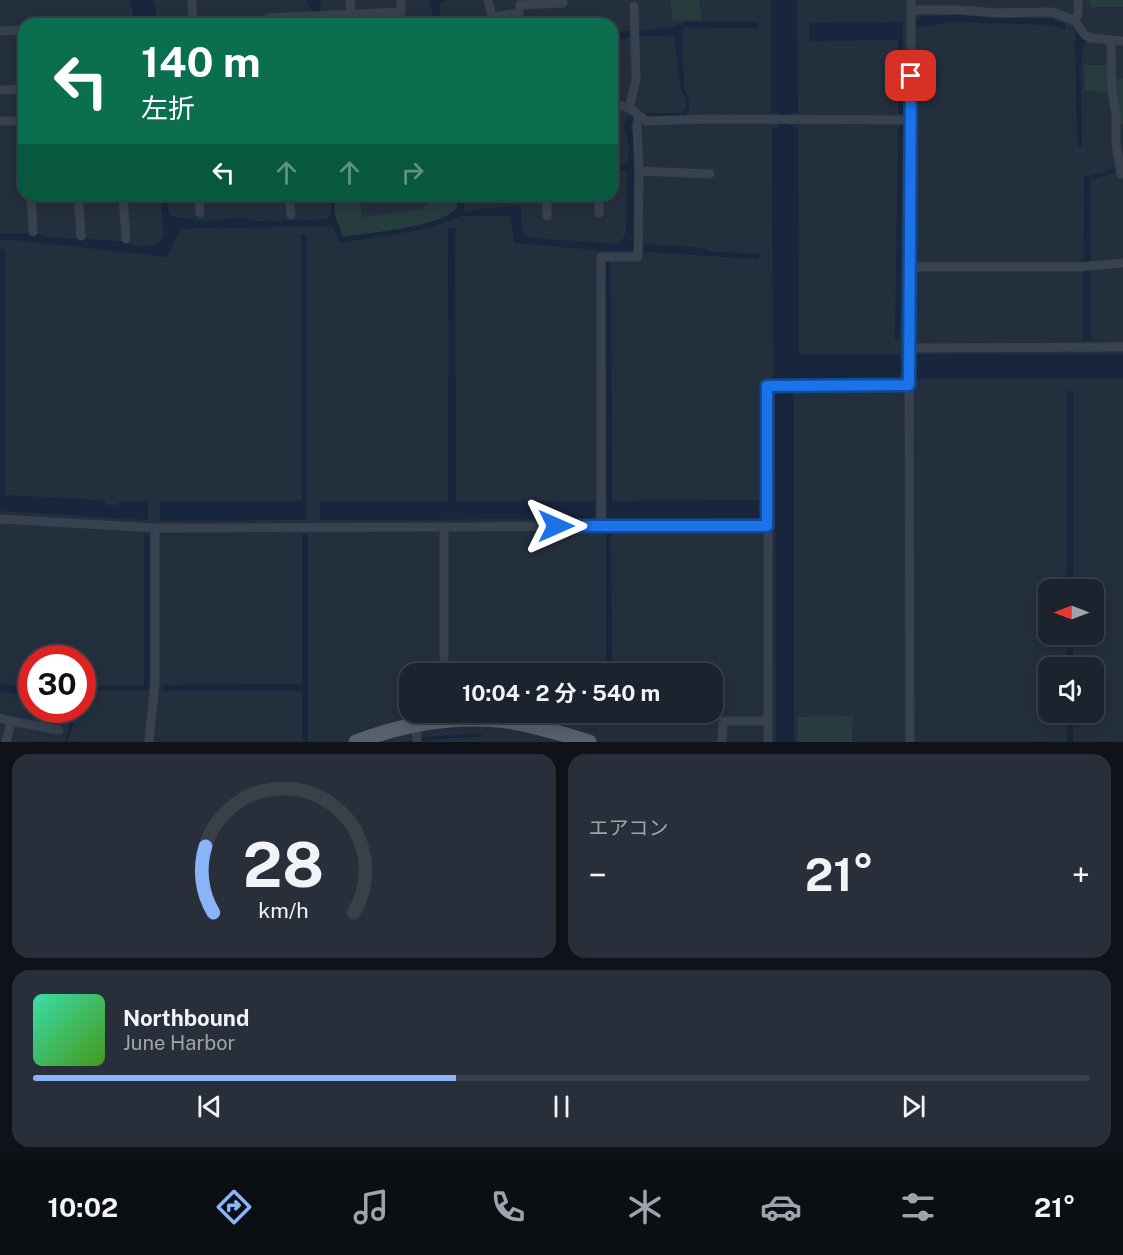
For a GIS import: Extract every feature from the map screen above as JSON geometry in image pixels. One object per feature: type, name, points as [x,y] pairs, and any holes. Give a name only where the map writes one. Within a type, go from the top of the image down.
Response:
[{"type":"main road","points":[[356,742],[380,733],[417,734],[434,723]]},
{"type":"main road","points":[[512,723],[589,742]]},
{"type":"street","points":[[192,0],[193,18]]},
{"type":"street","points":[[350,0],[351,14]]},
{"type":"street","points":[[268,18],[401,12],[401,0]]},
{"type":"street","points":[[488,0],[492,18]]},
{"type":"street","points":[[1075,21],[1078,14],[1078,0]]},
{"type":"street","points":[[500,18],[519,13],[520,5],[564,3]]},
{"type":"street","points":[[910,742],[911,5],[997,13],[1053,12],[1075,21],[1085,35],[1091,38],[1123,41]]},
{"type":"street","points":[[601,526],[601,257],[638,257],[639,171],[634,6]]},
{"type":"street","points":[[0,31],[18,30]]},
{"type":"street","points":[[1111,40],[1112,92],[1121,174]]},
{"type":"street","points":[[0,90],[18,89]]},
{"type":"street","points":[[618,104],[646,121],[911,120]]},
{"type":"street","points":[[0,121],[18,121]]},
{"type":"street","points":[[639,171],[710,174]]},
{"type":"street","points":[[31,201],[33,232]]},
{"type":"street","points":[[78,201],[81,236]]},
{"type":"street","points":[[123,201],[126,239]]},
{"type":"street","points":[[199,201],[200,213]]},
{"type":"street","points":[[290,201],[291,215]]},
{"type":"street","points":[[546,201],[547,216]]},
{"type":"street","points":[[599,201],[599,213]]},
{"type":"street","points":[[910,267],[1080,267],[1123,263]]},
{"type":"street","points":[[909,348],[1123,347]]},
{"type":"street","points":[[768,742],[767,386],[909,385]]},
{"type":"street","points":[[0,519],[155,528],[767,526]]},
{"type":"street","points":[[444,527],[444,663]]},
{"type":"street","points":[[149,742],[155,683],[155,528]]},
{"type":"street","points":[[0,718],[58,730]]},
{"type":"street","points":[[6,742],[11,721]]},
{"type":"street","points":[[722,742],[723,721],[768,721]]},
{"type":"green space","points":[[670,0],[699,0],[702,19],[673,21]]},
{"type":"green space","points":[[1090,0],[1123,0],[1123,7],[1090,7]]},
{"type":"green space","points":[[1084,65],[1108,65],[1109,92],[1085,90]]},
{"type":"green space","points":[[1115,79],[1123,79],[1123,124],[1120,124]]},
{"type":"green space","points":[[335,201],[360,201],[362,217],[423,209],[429,201],[456,201],[457,208],[449,215],[436,220],[386,231],[342,237],[335,216]]},
{"type":"green space","points":[[853,716],[852,742],[797,742],[798,717]]},
{"type":"water","points":[[130,0],[153,0],[156,6],[156,18],[134,18]]},
{"type":"water","points":[[307,0],[321,0],[321,18],[314,18],[313,11],[308,6]]},
{"type":"water","points":[[429,0],[447,0],[439,3],[441,18],[433,18]]},
{"type":"water","points":[[771,0],[797,0],[798,113],[790,113],[790,126],[798,127],[799,354],[900,354],[900,361],[916,361],[917,354],[1123,354],[1123,379],[917,379],[916,372],[900,372],[900,379],[773,380],[772,127],[779,127],[779,113],[771,113]]},
{"type":"water","points":[[959,15],[1051,19],[1065,24],[1066,30],[1052,25],[948,22],[917,26],[916,19],[923,16]]},
{"type":"water","points":[[685,22],[758,22],[758,29],[685,27],[682,31],[684,88],[689,100],[689,109],[684,117],[653,118],[649,116],[633,119],[631,126],[634,138],[635,246],[633,251],[599,251],[514,243],[511,216],[461,216],[428,229],[339,243],[333,227],[329,226],[180,229],[167,257],[0,240],[0,233],[38,233],[43,237],[123,241],[140,247],[157,244],[164,233],[161,201],[168,201],[171,216],[203,221],[242,217],[259,221],[327,219],[331,215],[331,201],[335,201],[335,216],[343,237],[404,228],[436,220],[449,215],[457,208],[457,201],[464,201],[466,212],[517,206],[521,209],[522,231],[529,238],[620,244],[626,232],[627,175],[625,170],[618,170],[618,165],[628,162],[626,120],[628,116],[648,113],[682,113],[686,107],[685,97],[681,91],[672,35],[638,37],[637,35],[625,39],[618,38],[618,32],[669,28]]},
{"type":"water","points":[[903,22],[903,114],[898,114],[898,40],[809,41],[809,23]]},
{"type":"water","points":[[1075,31],[1085,40],[1081,64],[1082,146],[1079,147],[1077,142]]},
{"type":"water","points":[[903,125],[900,340],[895,340],[898,126]]},
{"type":"water","points":[[1084,175],[1090,179],[1091,341],[1083,341]]},
{"type":"water","points":[[448,228],[455,228],[456,501],[595,501],[595,519],[320,520],[320,502],[448,501]]},
{"type":"water","points":[[301,234],[306,234],[307,520],[160,521],[160,502],[302,501]]},
{"type":"water","points":[[644,244],[759,254],[759,259],[643,252]]},
{"type":"water","points":[[0,249],[5,249],[5,495],[104,500],[106,505],[117,505],[120,501],[148,502],[148,520],[0,511]]},
{"type":"water","points":[[606,264],[611,264],[612,501],[760,500],[761,518],[607,519]]},
{"type":"water","points":[[1067,391],[1073,391],[1073,579],[1067,579]]},
{"type":"water","points":[[775,393],[794,393],[794,742],[776,742]]},
{"type":"water","points":[[302,534],[308,534],[308,742],[302,742],[302,691],[162,691],[162,685],[302,684]]},
{"type":"water","points":[[606,534],[611,534],[612,663],[606,663]]},
{"type":"water","points":[[144,535],[149,535],[149,690],[96,690],[96,686],[144,686]]},
{"type":"water","points":[[1067,645],[1073,645],[1073,657],[1067,657]]},
{"type":"water","points":[[0,684],[18,686],[18,694],[0,691]]},
{"type":"water","points":[[1067,723],[1073,723],[1073,742],[1067,742]]},
{"type":"waterway","points":[[1089,178],[1117,170]]},
{"type":"waterway","points":[[608,251],[608,264]]},
{"type":"waterway","points":[[66,742],[72,723]]},
{"type":"waterway","points":[[410,742],[430,738],[480,735]]},
{"type":"route","points":[[556,526],[767,526],[767,386],[909,385],[911,76]]}]
